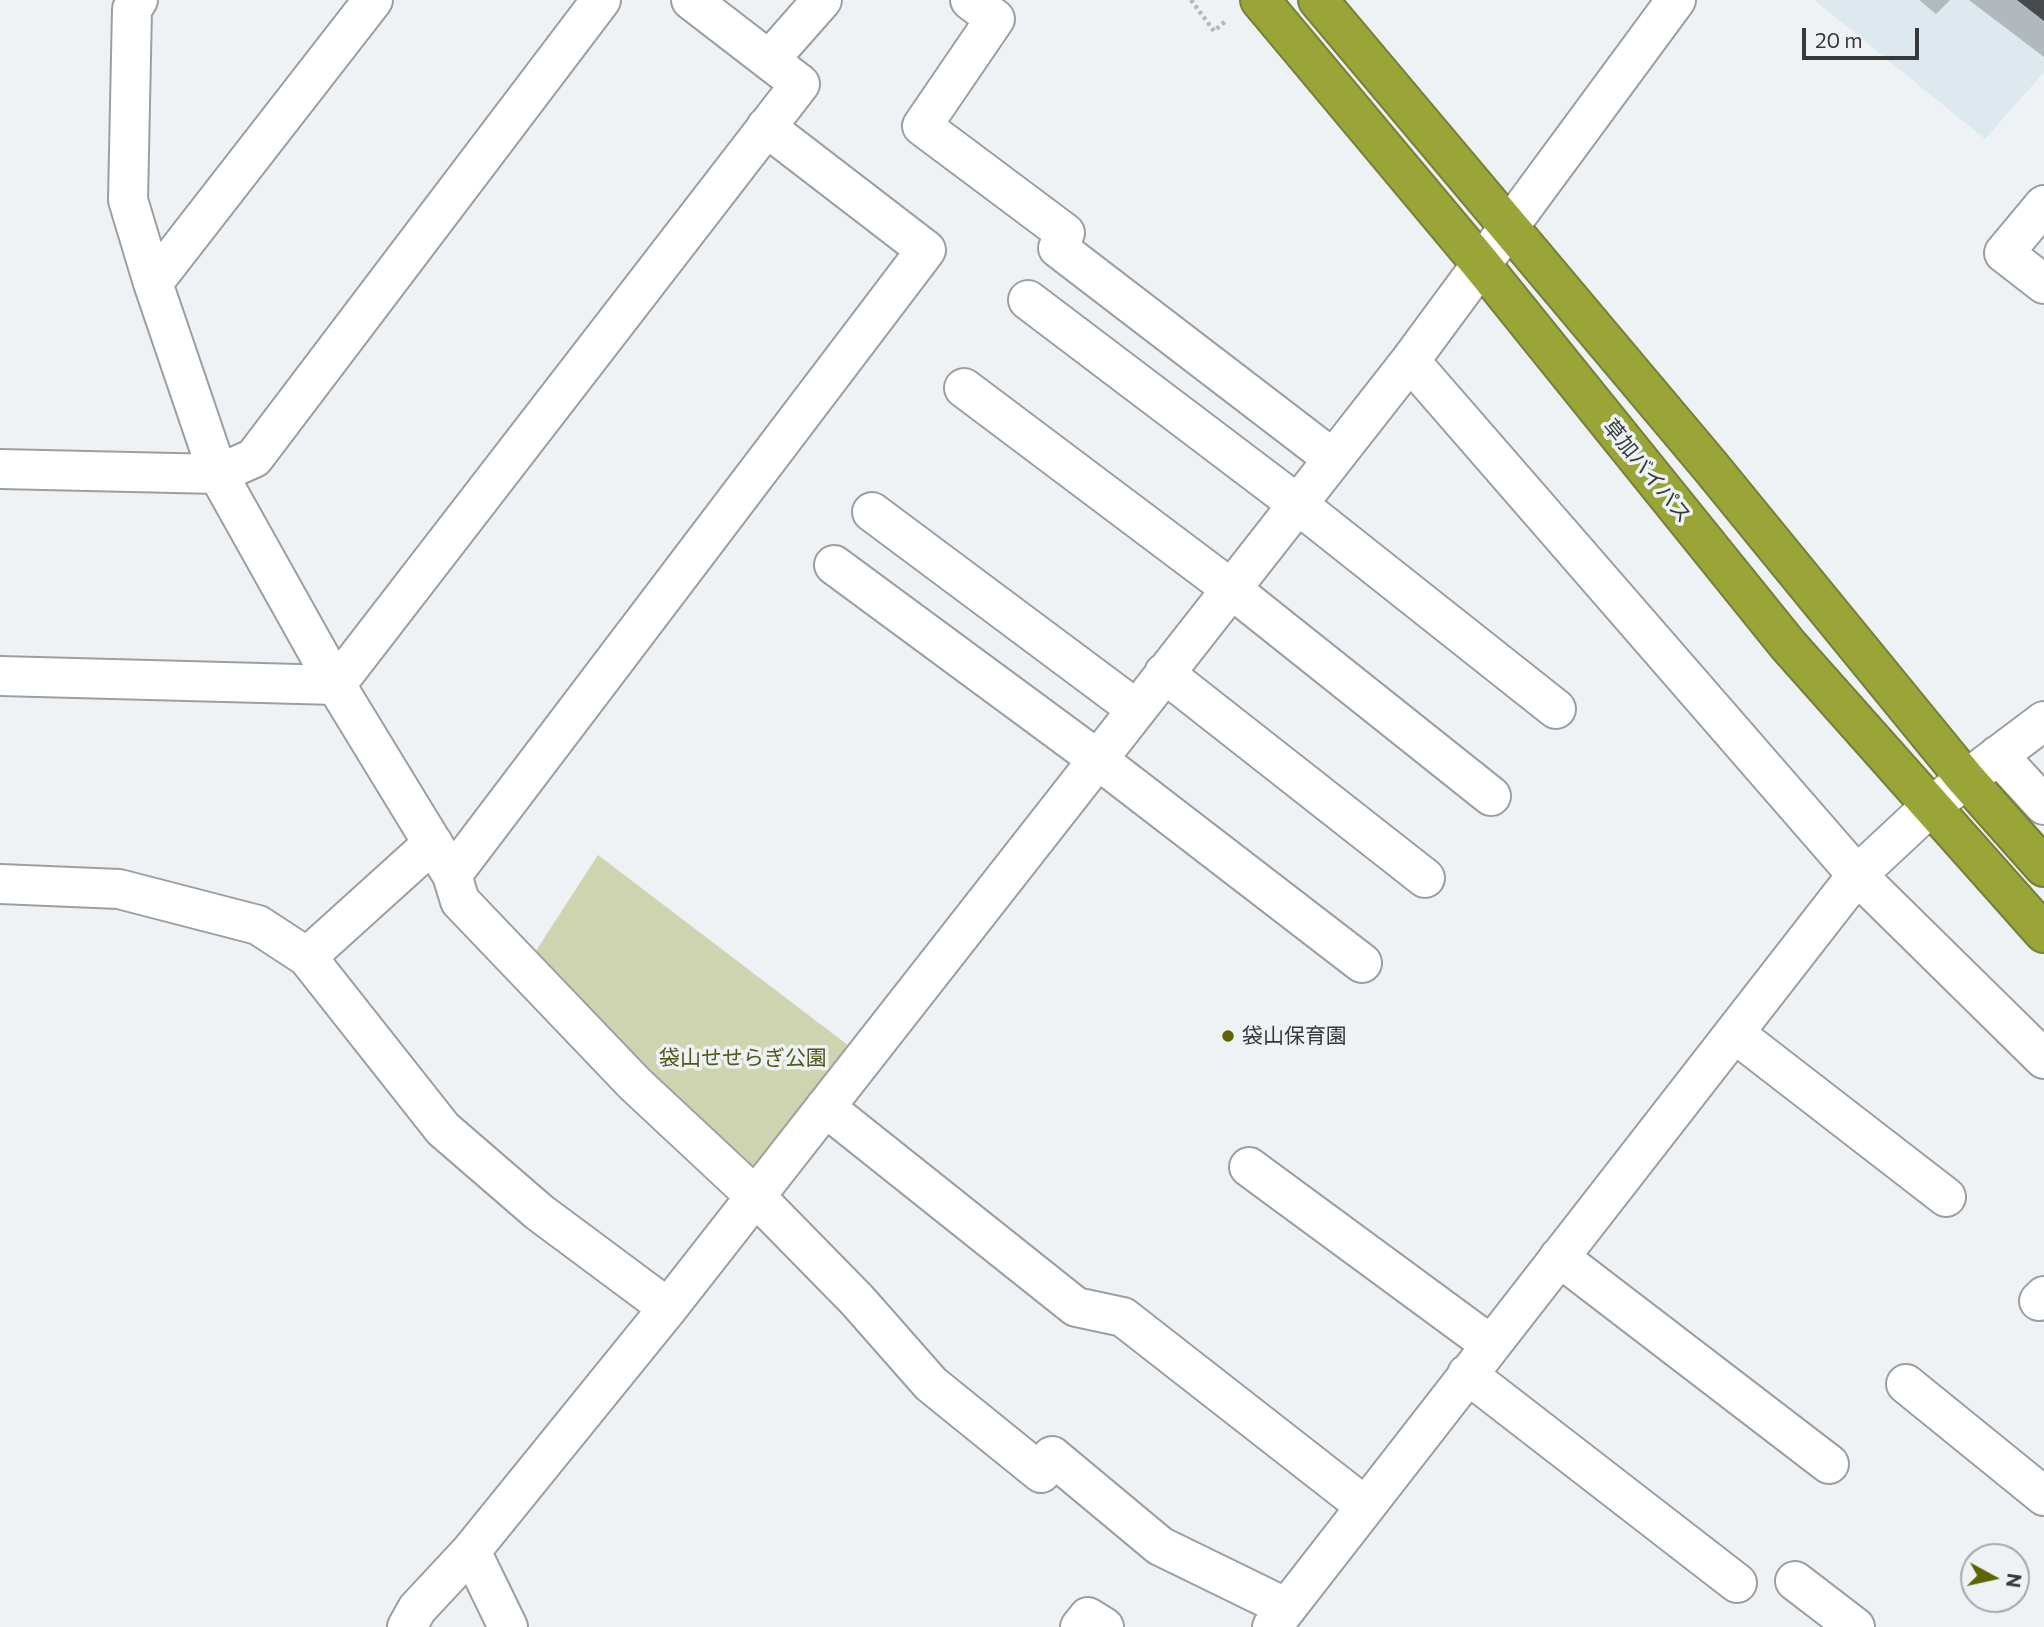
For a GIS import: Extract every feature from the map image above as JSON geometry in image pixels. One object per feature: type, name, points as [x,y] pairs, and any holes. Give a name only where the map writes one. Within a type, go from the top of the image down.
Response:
[{"type":"highway","points":[[1318,0],[1710,467],[1965,778],[2044,867]]},
{"type":"highway","name":"草加バイパス","points":[[1246,8],[1479,263],[1788,645],[2044,933]]},
{"type":"street","points":[[138,0],[132,9],[128,200],[153,283],[218,474],[336,685],[443,859],[460,901],[635,1084],[755,1196],[857,1300],[931,1384],[1041,1473],[1052,1456],[1160,1546],[1279,1617],[1857,875],[1930,806],[2044,721]]},
{"type":"street","points":[[153,283],[373,0]]},
{"type":"street","points":[[0,469],[218,474],[254,458],[601,0]]},
{"type":"street","points":[[336,685],[800,84],[691,0]]},
{"type":"street","points":[[769,59],[822,0]]},
{"type":"street","points":[[970,0],[995,19],[922,126],[1065,233],[1058,248],[1332,458]]},
{"type":"street","points":[[407,1627],[418,1609],[471,1550],[668,1308],[1296,503],[1410,361],[1479,263],[1508,228],[1676,0]]},
{"type":"street","points":[[307,957],[443,859],[926,250],[766,127]]},
{"type":"street","points":[[2044,205],[2004,253],[2044,284]]},
{"type":"street","points":[[1028,300],[1296,503],[1556,709]]},
{"type":"street","points":[[1410,361],[1857,875],[2044,1059]]},
{"type":"street","points":[[964,387],[1230,588],[1491,796]]},
{"type":"street","points":[[872,512],[1136,709]]},
{"type":"street","points":[[834,565],[1097,759],[1362,963]]},
{"type":"street","points":[[1164,673],[1425,878]]},
{"type":"street","points":[[0,683],[0,676],[336,685]]},
{"type":"street","points":[[1998,755],[2044,805]]},
{"type":"street","points":[[0,884],[119,890],[258,925],[307,957],[443,1129],[539,1212],[668,1308]]},
{"type":"street","points":[[1734,1033],[1946,1197]]},
{"type":"street","points":[[825,1107],[1076,1307],[1123,1317],[1365,1506]]},
{"type":"street","points":[[1250,1167],[1737,1583]]},
{"type":"street","points":[[1559,1257],[1829,1464]]},
{"type":"street","points":[[1906,1384],[2044,1496]]},
{"type":"street","points":[[471,1550],[508,1627]]},
{"type":"street","points":[[1795,1581],[1855,1627]]},
{"type":"street","points":[[1080,1627],[1088,1617],[1104,1627]]},
{"type":"path","points":[[1191,0],[1214,31],[1246,8]]},
{"type":"shaded area","points":[[1814,0],[2044,0],[2044,72],[1985,139]]},
{"type":"green space","name":"袋山せせらぎ公園","points":[[598,855],[849,1046],[755,1171],[532,957]]},
{"type":"building","points":[[2017,0],[2044,0],[2044,21]]},
{"type":"place","name":"袋山保育園","points":[[1228,1036]]}]
